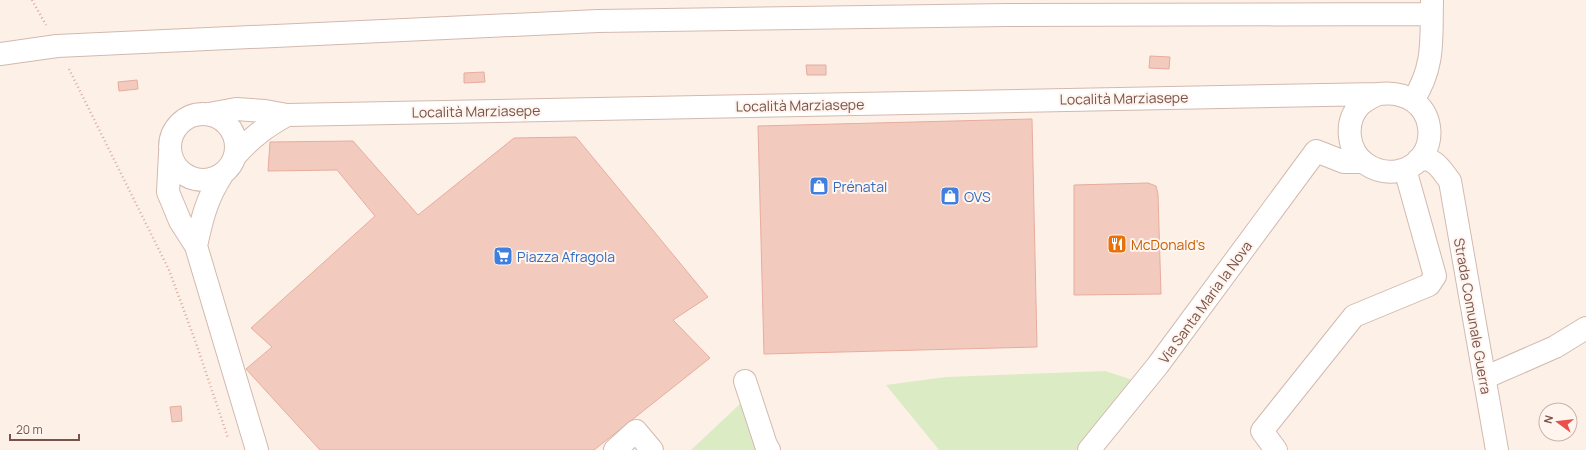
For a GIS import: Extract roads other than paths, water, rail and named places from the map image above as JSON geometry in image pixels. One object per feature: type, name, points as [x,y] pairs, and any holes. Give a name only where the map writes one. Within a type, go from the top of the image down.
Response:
[{"type":"street","points":[[0,54],[57,46],[598,21],[1432,7],[1430,61],[1425,78],[1413,100]]},
{"type":"street","points":[[1390,92],[1402,94],[1413,100],[1427,117],[1429,129],[1427,145],[1412,165],[1391,172],[1380,171],[1362,162],[1355,154],[1351,144],[1350,134],[1354,114],[1360,105],[1368,98],[1378,94],[1390,92]]},
{"type":"street","points":[[1314,94],[1330,104],[1351,124]]},
{"type":"street","name":"Località Marziasepe","points":[[209,114],[236,110],[265,111],[287,115],[1314,94],[1378,94]]},
{"type":"street","points":[[196,246],[201,221],[212,191],[222,174],[230,166],[236,145],[233,134],[227,124],[219,118],[209,114],[198,114],[188,117],[179,123],[173,132],[170,142],[168,192],[180,221],[196,246],[257,450]]},
{"type":"street","points":[[234,156],[248,141],[267,126],[287,115]]},
{"type":"street","name":"Via Santa Maria la Nova","points":[[1089,450],[1158,365],[1316,151],[1344,162],[1362,162]]},
{"type":"street","points":[[170,153],[173,163],[180,172],[189,178],[200,180],[211,179],[222,174]]},
{"type":"street","name":"Strada Comunale Guerra","points":[[1412,165],[1425,159],[1436,163],[1450,182],[1497,450]]},
{"type":"street","points":[[1276,450],[1262,431],[1354,316],[1429,285],[1435,276],[1412,165]]},
{"type":"street","points":[[1484,378],[1555,347],[1586,328]]},
{"type":"street","points":[[745,381],[769,450]]},
{"type":"street","points":[[615,450],[636,431],[652,450]]},
{"type":"place","name":"Prénatal","points":[[819,186]]},
{"type":"place","name":"OVS","points":[[950,196]]},
{"type":"place","name":"McDonald's","points":[[1117,244]]},
{"type":"place","name":"Piazza Afragola","points":[[503,256]]}]
